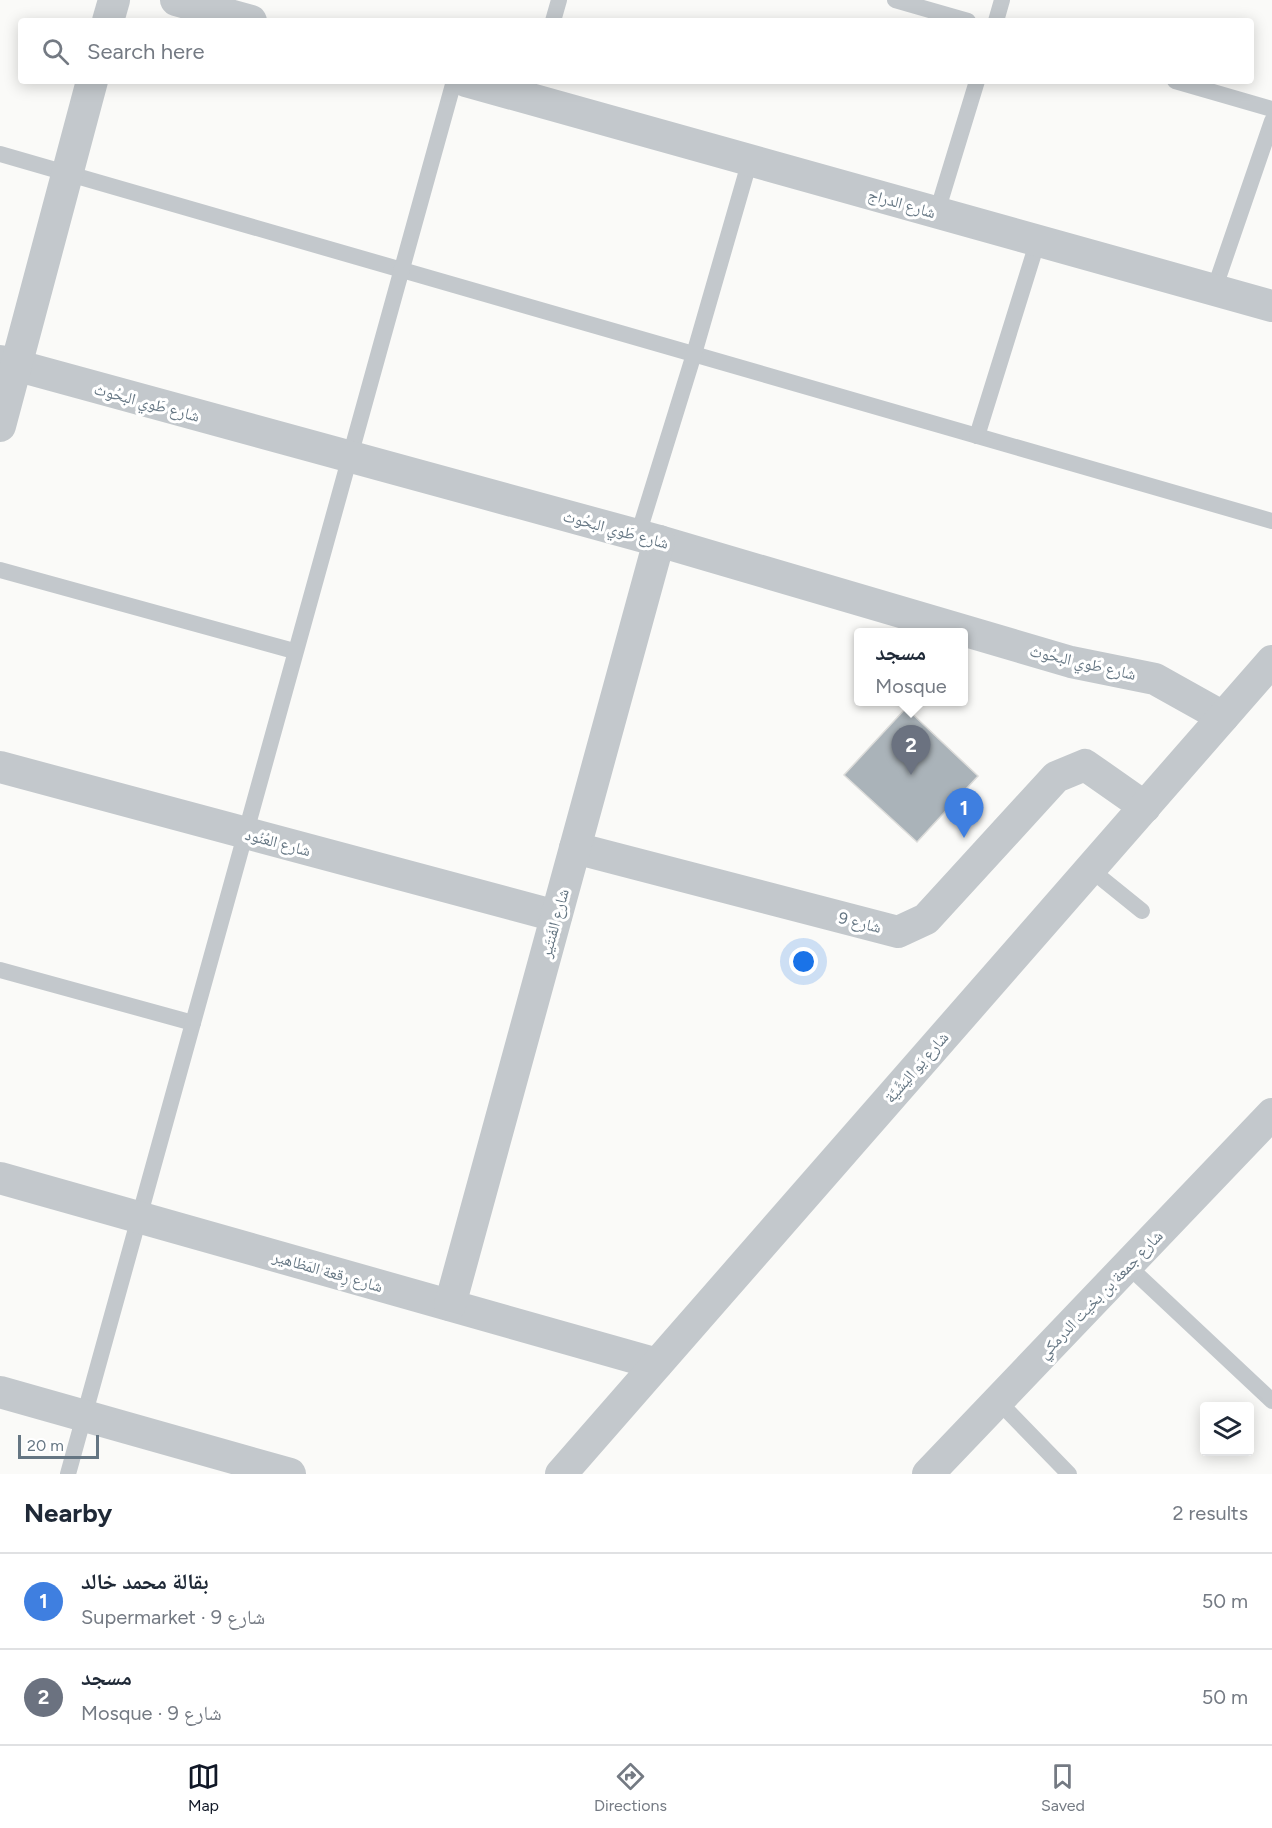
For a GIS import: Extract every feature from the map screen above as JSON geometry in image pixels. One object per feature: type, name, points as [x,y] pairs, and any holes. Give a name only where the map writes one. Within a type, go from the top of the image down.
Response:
[{"type":"street","points":[[109,18],[114,0]]},
{"type":"street","points":[[176,0],[240,18]]},
{"type":"street","points":[[0,426],[8,363],[67,173],[91,84]]},
{"type":"street","name":"شارع الدراج","points":[[489,84],[534,90],[750,160],[1272,306]]},
{"type":"street","name":"شارع طَوي البحُوث","points":[[8,363],[648,538],[955,628]]},
{"type":"street","name":"شارع الفَنتَير","points":[[450,1305],[575,848],[648,538]]},
{"type":"street","name":"شارع طَوي البحُوث","points":[[968,632],[1071,662],[1155,679],[1223,717]]},
{"type":"street","name":"شارع يَو اليَشِّيَّة","points":[[561,1474],[1272,661]]},
{"type":"street","name":"شارع 9","points":[[575,848],[898,932],[926,919],[1056,777],[1085,765],[1144,807]]},
{"type":"street","name":"شارع العُنُود","points":[[0,767],[556,916]]},
{"type":"street","name":"شارع جمعة بن بخيت الدرمكي","points":[[928,1474],[1272,1115]]},
{"type":"street","name":"شارع رِقعة المَظاهير","points":[[0,1178],[657,1364]]},
{"type":"street","points":[[0,1392],[290,1474]]},
{"type":"lane","points":[[554,18],[559,0]]},
{"type":"lane","points":[[895,0],[958,18]]},
{"type":"lane","points":[[997,18],[1002,0]]},
{"type":"lane","points":[[68,1474],[294,651],[453,84]]},
{"type":"lane","points":[[937,212],[976,84]]},
{"type":"lane","points":[[1185,84],[1272,109]]},
{"type":"lane","points":[[1214,290],[1272,121]]},
{"type":"lane","points":[[0,154],[1272,520]]},
{"type":"lane","points":[[648,538],[694,354],[750,160]]},
{"type":"lane","points":[[977,436],[1038,240]]},
{"type":"lane","points":[[0,570],[294,651]]},
{"type":"lane","points":[[1089,869],[1142,911]]},
{"type":"lane","points":[[0,970],[193,1023]]},
{"type":"lane","points":[[1128,1265],[1272,1401]]},
{"type":"lane","points":[[998,1401],[1069,1474]]},
{"type":"building","points":[[906,708],[978,776],[917,842],[844,775]]},
{"type":"place","name":"مسجد","points":[[911,775]]},
{"type":"place","name":"بقالة محمد خالد","points":[[964,838]]}]
